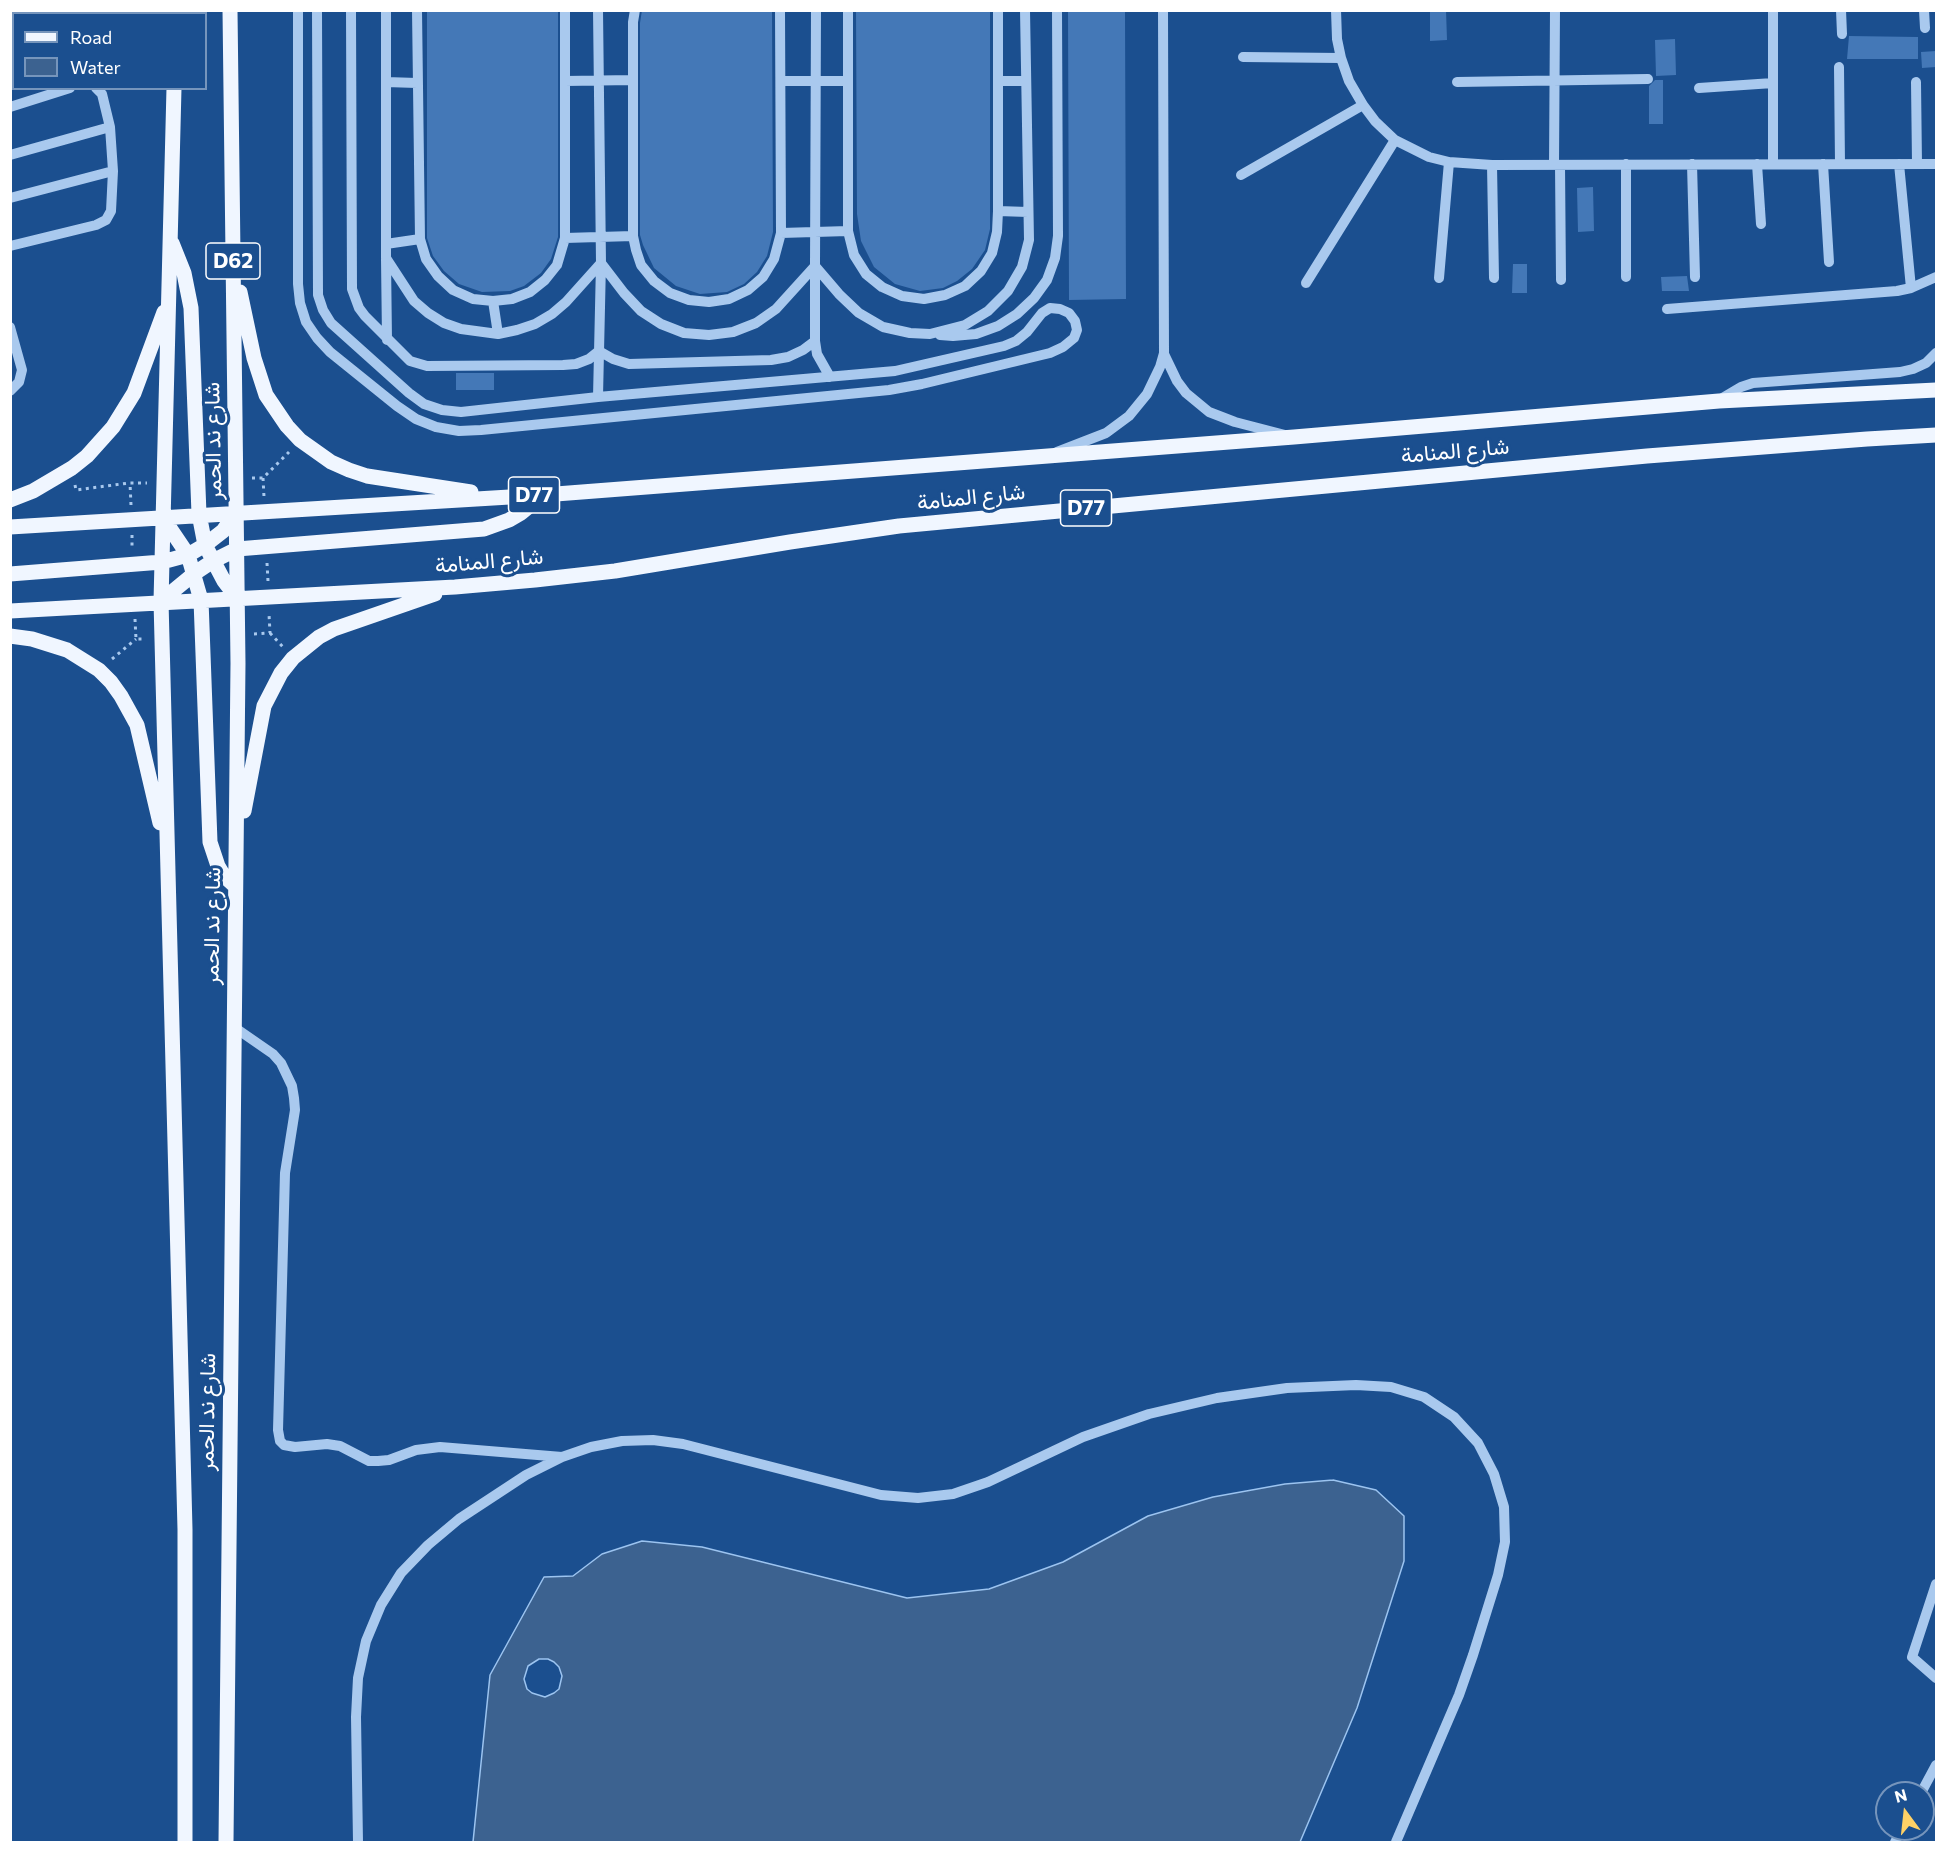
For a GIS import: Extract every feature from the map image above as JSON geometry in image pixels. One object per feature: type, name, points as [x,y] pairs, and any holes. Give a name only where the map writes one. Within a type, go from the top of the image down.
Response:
[{"type":"main road","name":"شارع ند الحمر","points":[[226,1842],[238,663],[230,10]]},
{"type":"main road","name":"شارع ند الحمر","points":[[174,90],[161,602],[184,1529],[185,1842]]},
{"type":"main road","points":[[170,241],[184,273],[191,308],[199,514],[205,545],[224,580],[237,598]]},
{"type":"main road","points":[[233,259],[259,377],[276,411],[300,440],[331,462],[367,476],[501,497]]},
{"type":"main road","points":[[10,500],[33,491],[72,468],[101,442],[124,410],[141,375],[169,298]]},
{"type":"main road","name":"شارع المنامة","points":[[10,527],[543,495],[1294,438],[1719,401],[1936,390]]},
{"type":"main road","name":"شارع المنامة","points":[[10,611],[455,587],[615,571],[899,526],[1647,456],[1936,435]]},
{"type":"main road","points":[[161,602],[195,573],[237,549],[484,530],[521,513],[543,495]]},
{"type":"main road","points":[[10,574],[162,562],[188,555],[223,531],[236,512]]},
{"type":"main road","points":[[163,518],[188,555],[201,600],[210,842],[218,866],[224,876],[235,886]]},
{"type":"main road","points":[[236,855],[264,706],[272,688],[287,666],[305,647],[334,629],[455,587]]},
{"type":"main road","points":[[10,636],[32,639],[68,650],[99,670],[121,696],[137,725],[168,857]]},
{"type":"street","points":[[298,10],[298,284],[300,303],[306,322],[330,352],[416,419],[436,427],[459,430],[889,390],[1050,353],[1063,347],[1074,338],[1077,330],[1075,321],[1069,313],[1050,308],[1042,313],[1022,337],[1004,346],[895,371],[598,397],[461,412],[442,410],[424,404],[331,323],[318,296],[317,10]]},
{"type":"street","points":[[351,10],[352,289],[359,308],[410,362],[428,366],[570,365],[589,359],[599,351]]},
{"type":"street","points":[[386,10],[387,340]]},
{"type":"street","points":[[417,10],[420,238],[426,259],[438,276],[453,290],[472,299],[493,301],[512,299],[530,292],[545,280],[556,265],[565,238],[565,10]]},
{"type":"street","points":[[598,10],[601,264],[598,397]]},
{"type":"street","points":[[635,10],[633,236],[641,265],[654,281],[670,293],[689,300],[709,302],[729,299],[748,290],[763,277],[774,260],[781,234],[780,10]]},
{"type":"street","points":[[816,10],[815,341],[817,354],[830,377]]},
{"type":"street","points":[[848,10],[848,231],[854,255],[866,274],[882,287],[902,296],[924,299],[945,296],[965,286],[981,272],[992,253],[997,232],[998,211],[998,10]]},
{"type":"street","points":[[930,334],[965,325],[988,311],[1008,291],[1022,267],[1029,240],[1025,10]]},
{"type":"street","points":[[815,266],[838,294],[859,313],[883,327],[910,333],[953,336],[976,334],[998,326],[1017,314],[1034,298],[1047,280],[1055,258],[1058,236],[1057,10]]},
{"type":"street","points":[[1163,10],[1164,353],[1169,368],[1186,393],[1209,412],[1235,422],[1294,438]]},
{"type":"street","points":[[1336,10],[1337,39],[1341,58],[1349,81],[1363,105],[1375,121],[1395,140],[1429,157],[1449,162],[1492,165],[1936,164]]},
{"type":"street","points":[[1555,10],[1554,81],[1562,280]]},
{"type":"street","points":[[1773,10],[1773,164]]},
{"type":"street","points":[[1841,10],[1842,34]]},
{"type":"street","points":[[1924,10],[1925,28]]},
{"type":"street","points":[[1243,57],[1341,58]]},
{"type":"street","points":[[1839,67],[1840,164]]},
{"type":"street","points":[[1457,82],[1648,79]]},
{"type":"street","points":[[565,81],[633,80]]},
{"type":"street","points":[[781,81],[847,81]]},
{"type":"street","points":[[998,81],[1026,81]]},
{"type":"street","points":[[386,82],[417,83]]},
{"type":"street","points":[[1916,82],[1917,164]]},
{"type":"street","points":[[1699,88],[1773,83]]},
{"type":"street","points":[[10,107],[64,90]]},
{"type":"street","points":[[10,246],[86,229],[106,220],[113,200],[113,171],[110,127],[102,94],[98,90]]},
{"type":"street","points":[[1241,175],[1363,105]]},
{"type":"street","points":[[10,155],[110,127]]},
{"type":"street","points":[[1306,283],[1395,140]]},
{"type":"street","points":[[1439,278],[1449,162]]},
{"type":"street","points":[[1626,164],[1626,277]]},
{"type":"street","points":[[1692,164],[1695,277]]},
{"type":"street","points":[[1757,164],[1761,224]]},
{"type":"street","points":[[1823,164],[1829,262]]},
{"type":"street","points":[[1899,164],[1911,288]]},
{"type":"street","points":[[1492,165],[1494,278]]},
{"type":"street","points":[[10,198],[113,171]]},
{"type":"street","points":[[998,211],[1028,212]]},
{"type":"street","points":[[781,234],[848,231]]},
{"type":"street","points":[[565,238],[633,236]]},
{"type":"street","points":[[386,244],[420,238]]},
{"type":"street","points":[[386,258],[408,293],[428,313],[461,329],[498,334],[535,324],[552,314],[601,264]]},
{"type":"street","points":[[601,264],[641,311],[661,324],[684,333],[709,335],[733,332],[756,323],[776,309],[815,266]]},
{"type":"street","points":[[1667,309],[1884,293],[1911,288],[1936,277]]},
{"type":"street","points":[[493,301],[498,334]]},
{"type":"street","points":[[10,327],[22,370],[18,382],[10,391]]},
{"type":"street","points":[[599,351],[628,364],[771,360],[788,357],[815,341]]},
{"type":"street","points":[[1045,456],[1093,439],[1112,429],[1129,416],[1147,394],[1164,353]]},
{"type":"street","points":[[1719,401],[1753,382],[1907,371],[1926,363],[1936,353]]},
{"type":"street","points":[[234,1027],[273,1054],[292,1086],[294,1098],[295,1110],[285,1173],[278,1430],[280,1441],[284,1445],[295,1447],[327,1444],[340,1446],[369,1461],[389,1460],[416,1450],[433,1447],[562,1457]]},
{"type":"street","points":[[358,1842],[356,1717],[358,1678],[366,1641],[381,1605],[401,1573],[428,1545],[459,1519],[526,1475],[562,1457],[591,1447],[622,1441],[663,1441],[683,1444],[881,1495],[918,1498],[954,1494],[988,1482],[1083,1437],[1149,1414],[1217,1398],[1287,1388],[1356,1385],[1391,1387],[1424,1398],[1454,1417],[1478,1443],[1494,1474],[1504,1507],[1505,1542],[1494,1585],[1459,1695],[1396,1842]]},
{"type":"street","points":[[1936,1584],[1912,1657],[1936,1678]]},
{"type":"street","points":[[1927,1781],[1936,1765]]},
{"type":"path","points":[[263,477],[300,440]]},
{"type":"path","points":[[72,468],[75,490],[130,483]]},
{"type":"path","points":[[99,670],[136,639]]},
{"type":"water","points":[[1333,1480],[1376,1490],[1404,1516],[1404,1561],[1357,1708],[1300,1842],[473,1842],[490,1675],[544,1577],[573,1576],[602,1554],[642,1541],[702,1547],[907,1598],[989,1589],[1063,1562],[1148,1516],[1213,1497],[1285,1484]],"holes":[[[539,1659],[548,1659],[559,1667],[562,1676],[559,1689],[545,1697],[527,1689],[524,1679],[528,1666]]]},
{"type":"building","points":[[427,10],[558,10],[558,237],[551,259],[541,273],[524,286],[510,291],[482,292],[459,284],[444,271],[433,256],[427,238]]},
{"type":"building","points":[[642,10],[772,10],[773,232],[767,256],[757,272],[744,284],[727,292],[700,294],[676,286],[654,268],[643,245],[640,235],[640,23]]},
{"type":"building","points":[[856,10],[990,10],[990,229],[985,250],[972,269],[957,281],[943,288],[920,291],[895,284],[874,267],[861,241],[857,214]]},
{"type":"building","points":[[1068,10],[1125,10],[1126,299],[1069,300]]},
{"type":"building","points":[[1430,10],[1446,10],[1447,40],[1430,41]]},
{"type":"building","points":[[1849,36],[1918,37],[1918,59],[1847,59]]},
{"type":"building","points":[[1675,39],[1676,75],[1656,76],[1655,40]]},
{"type":"building","points":[[1936,51],[1936,67],[1922,68],[1921,52]]},
{"type":"building","points":[[1655,80],[1663,80],[1663,124],[1649,124],[1649,86]]},
{"type":"building","points":[[1593,187],[1594,231],[1578,232],[1577,188]]},
{"type":"building","points":[[1513,264],[1527,264],[1527,293],[1512,293]]},
{"type":"building","points":[[1687,276],[1689,291],[1662,291],[1661,277]]},
{"type":"building","points":[[456,373],[494,373],[494,390],[456,390]]}]
